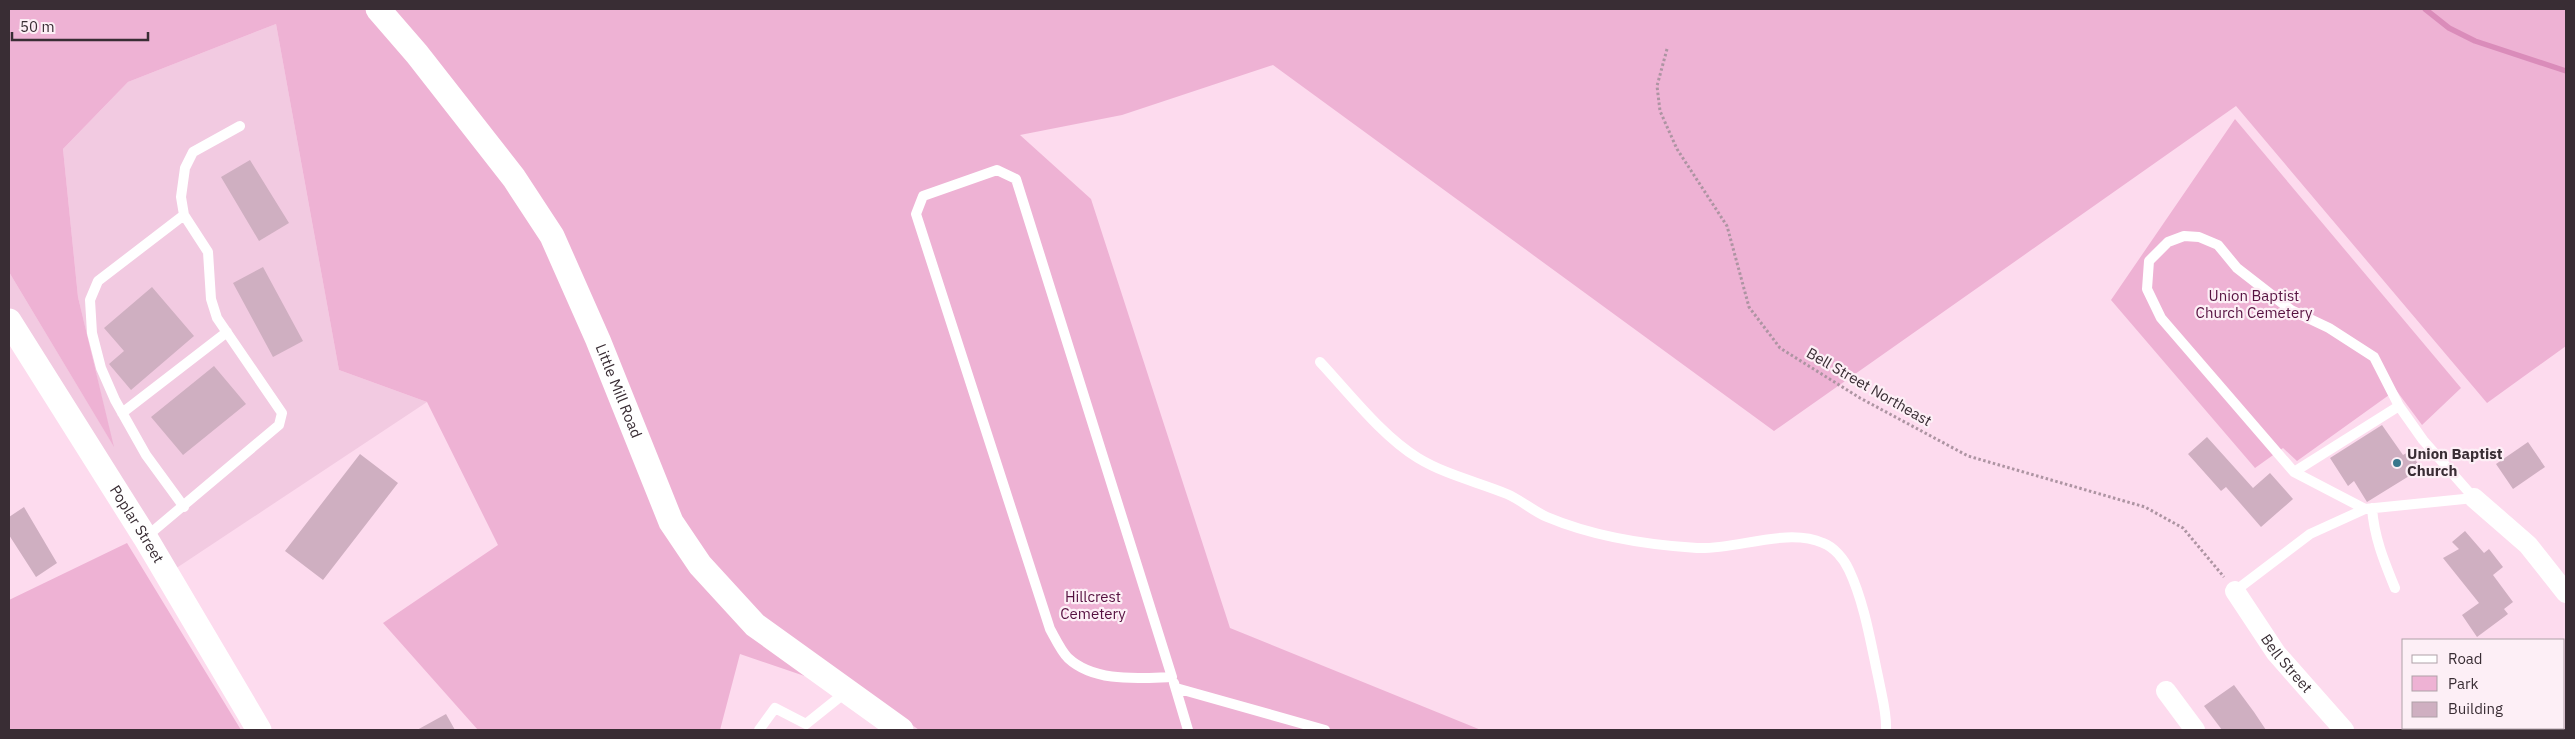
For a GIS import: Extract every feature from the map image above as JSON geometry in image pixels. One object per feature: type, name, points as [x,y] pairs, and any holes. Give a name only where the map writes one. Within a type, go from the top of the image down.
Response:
[{"type":"street","name":"Little Mill Road","points":[[378,9],[417,54],[514,178],[552,236],[598,340],[671,522],[700,565],[754,625],[900,730]]},
{"type":"street","name":"Poplar Street","points":[[9,321],[145,538],[259,730]]},
{"type":"street","points":[[2474,498],[2528,545],[2566,593]]},
{"type":"street","name":"Bell Street","points":[[2235,592],[2276,653],[2344,730]]},
{"type":"street","points":[[2166,691],[2195,730]]},
{"type":"lane","points":[[145,538],[279,425],[282,413],[217,318],[211,299],[208,252],[184,216],[181,197],[185,168],[193,152],[240,126]]},
{"type":"lane","points":[[1172,677],[1114,677],[1092,671],[1068,658],[1050,629],[916,214],[923,196],[997,170],[1016,179],[1176,688],[1188,730]]},
{"type":"lane","points":[[184,216],[98,281],[90,300],[92,333],[101,368],[122,412],[146,455],[184,506]]},
{"type":"lane","points":[[2396,588],[2380,551],[2368,509],[2294,472],[2161,318],[2147,289],[2149,261],[2168,242],[2184,236],[2198,237],[2218,246],[2237,268],[2291,310],[2329,328],[2374,357],[2399,406],[2423,440],[2474,498]]},
{"type":"lane","points":[[122,412],[227,332]]},
{"type":"lane","points":[[1320,362],[1392,438],[1418,458],[1449,473],[1509,495],[1546,516],[1573,526],[1610,536],[1697,548],[1717,548],[1778,539],[1803,539],[1823,543],[1838,553],[1848,569],[1856,589],[1873,653],[1886,730]]},
{"type":"lane","points":[[2294,472],[2399,406]]},
{"type":"lane","points":[[2235,592],[2310,534],[2368,509],[2474,498]]},
{"type":"lane","points":[[1176,688],[1325,730]]},
{"type":"lane","points":[[759,730],[775,708],[806,724],[846,692]]},
{"type":"path","name":"Bell Street Northeast","points":[[1667,49],[1657,86],[1660,111],[1677,149],[1728,226],[1749,307],[1780,348],[1860,398],[1968,456],[2145,507],[2183,528],[2235,592]]},
{"type":"shaded area","points":[[276,24],[339,370],[427,402],[175,569],[9,313],[9,272],[113,445],[78,297],[63,149],[128,82]]},
{"type":"green space","name":"Hillcrest Cemetery","points":[[9,9],[2566,9],[2566,346],[2487,403],[2236,106],[1774,431],[1273,65],[1122,115],[1020,135],[1091,199],[1230,628],[1481,730],[919,730],[881,702],[740,654],[720,730],[478,730],[383,623],[498,545],[427,402],[339,370],[276,24],[128,82],[63,149],[78,297],[114,447],[9,272]]},
{"type":"green space","name":"Union Baptist Church Cemetery","points":[[2235,119],[2461,388],[2422,425],[2396,390],[2297,461],[2283,448],[2255,468],[2111,300]]},
{"type":"green space","points":[[127,543],[241,730],[9,730],[9,600]]},
{"type":"building","points":[[250,160],[289,223],[259,241],[221,177]]},
{"type":"building","points":[[263,267],[303,341],[273,357],[233,283]]},
{"type":"building","points":[[152,287],[194,336],[131,390],[109,364],[124,351],[104,328]]},
{"type":"building","points":[[214,366],[246,404],[183,455],[151,417]]},
{"type":"building","name":"Union Baptist Church","points":[[2382,425],[2403,455],[2410,451],[2418,464],[2411,468],[2414,473],[2367,502],[2354,481],[2348,486],[2330,458]]},
{"type":"building","points":[[2207,437],[2253,488],[2270,473],[2293,499],[2261,527],[2226,487],[2221,491],[2188,454]]},
{"type":"building","points":[[2528,442],[2545,467],[2513,489],[2496,464]]},
{"type":"building","points":[[360,454],[398,483],[323,580],[285,551]]},
{"type":"building","points":[[24,507],[57,563],[36,577],[9,535],[9,517]]},
{"type":"building","points":[[2465,531],[2484,553],[2489,549],[2503,567],[2493,575],[2513,602],[2504,609],[2508,614],[2477,637],[2462,615],[2479,603],[2443,558],[2459,549],[2452,542]]},
{"type":"building","points":[[2234,685],[2266,730],[2222,730],[2204,706]]},
{"type":"building","points":[[446,714],[455,730],[417,730]]},
{"type":"waterway","points":[[2425,9],[2449,28],[2475,41],[2566,71]]},
{"type":"place","name":"Union Baptist Church","points":[[2397,463]]}]
